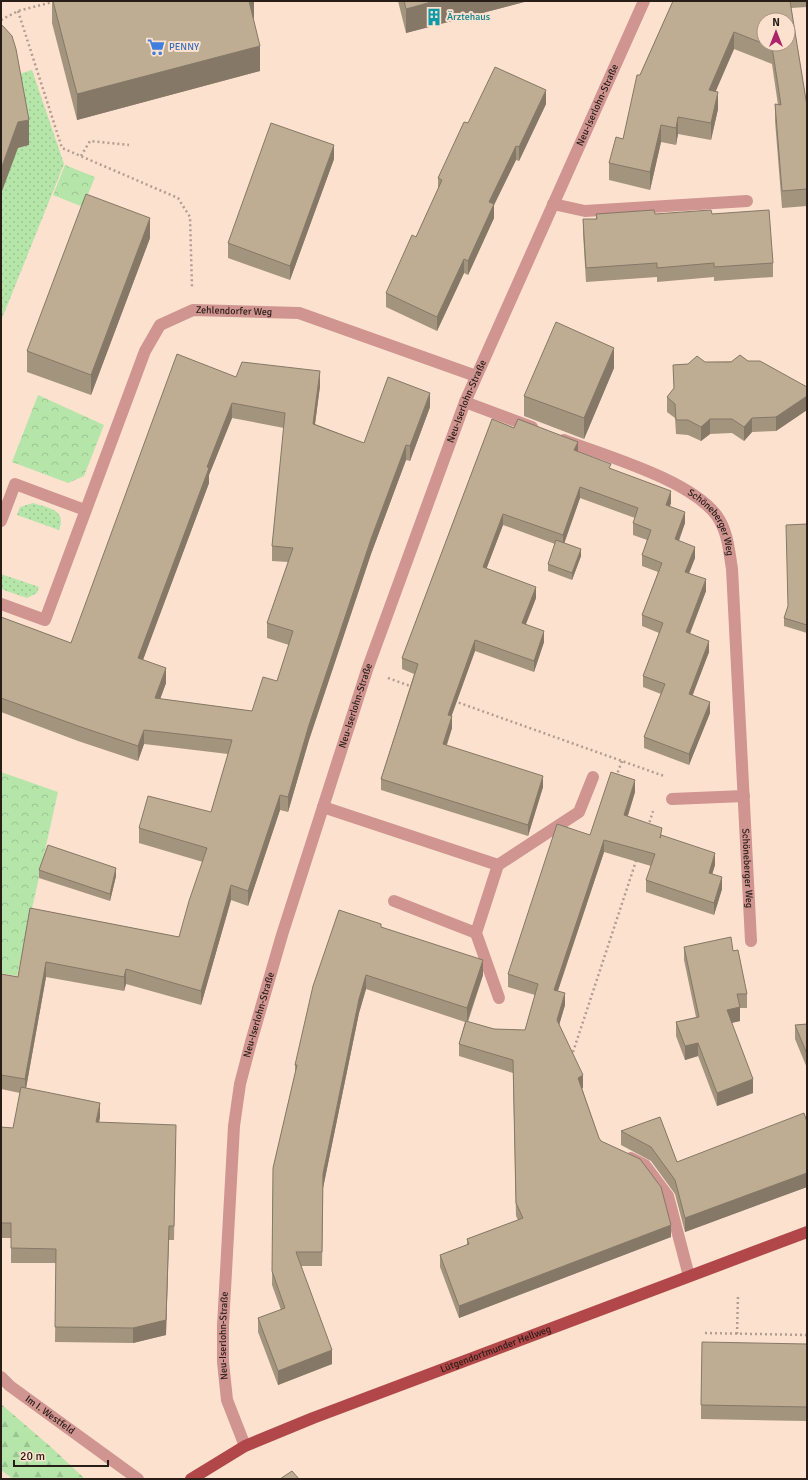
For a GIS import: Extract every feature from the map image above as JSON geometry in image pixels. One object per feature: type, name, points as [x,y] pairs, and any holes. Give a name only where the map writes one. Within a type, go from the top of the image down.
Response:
[{"type":"main road","name":"Lütgendortmunder Hellweg","points":[[190,1479],[245,1446],[313,1418],[807,1232]]},
{"type":"street","name":"Neu-Iserlohn-Straße","points":[[245,1446],[227,1400],[223,1362],[223,1326],[234,1126],[240,1084],[251,1042],[323,807],[367,670],[465,402],[644,1]]},
{"type":"street","points":[[553,204],[585,211],[746,201]]},
{"type":"street","name":"Zehlendorfer Weg","points":[[1,604],[45,620],[145,351],[160,325],[193,310],[299,313],[476,376]]},
{"type":"street","name":"Schöneberger Weg","points":[[465,402],[664,478],[698,497],[717,516],[726,534],[732,568],[751,941]]},
{"type":"street","points":[[1,521],[15,484],[85,510]]},
{"type":"street","points":[[499,998],[476,933],[498,865],[579,812],[593,777]]},
{"type":"street","points":[[672,799],[744,796]]},
{"type":"street","points":[[323,807],[498,865]]},
{"type":"street","points":[[394,901],[476,933]]},
{"type":"street","points":[[619,1152],[645,1165],[668,1196],[689,1276]]},
{"type":"street","name":"Im I. Westfeld","points":[[1,1377],[10,1386],[138,1479]]},
{"type":"path","points":[[1,20],[18,11],[56,1]]},
{"type":"path","points":[[18,11],[62,148],[178,198],[190,217],[193,310]]},
{"type":"path","points":[[81,156],[90,141],[129,145]]},
{"type":"path","points":[[367,670],[420,689]]},
{"type":"path","points":[[450,699],[664,776],[662,783]]},
{"type":"path","points":[[616,777],[622,761]]},
{"type":"path","points":[[646,833],[655,804]]},
{"type":"path","points":[[573,1052],[639,854]]},
{"type":"path","points":[[737,1334],[738,1296]]},
{"type":"path","points":[[705,1333],[807,1335]]},
{"type":"green space","points":[[32,70],[64,164],[1,321],[1,194],[16,75]]},
{"type":"green space","points":[[65,165],[95,177],[83,207],[53,195]]},
{"type":"green space","points":[[38,395],[104,425],[84,476],[68,483],[12,462]]},
{"type":"green space","points":[[33,503],[50,508],[59,514],[61,523],[59,530],[17,515],[20,507]]},
{"type":"green space","points":[[1,574],[39,587],[37,593],[27,598],[1,589]]},
{"type":"green space","points":[[1,772],[58,792],[17,976],[1,973]]},
{"type":"green space","points":[[1,1404],[85,1479],[13,1479],[1,1470]]},
{"type":"building","name":"PENNY","points":[[53,1],[249,1],[260,46],[77,94]]},
{"type":"building","points":[[404,1],[435,1],[406,9]]},
{"type":"building","points":[[673,1],[790,1],[792,12],[756,12],[756,41],[734,32],[709,90],[718,92],[711,123],[678,117],[676,128],[661,125],[650,172],[609,163],[616,137],[623,139],[637,75],[640,75]]},
{"type":"building","points":[[1,25],[12,36],[16,49],[29,120],[18,122],[1,169]]},
{"type":"building","points":[[796,38],[807,106],[807,189],[782,191],[775,104],[781,105],[773,52],[796,52]]},
{"type":"building","points":[[495,67],[546,90],[519,147],[516,146],[489,202],[494,204],[468,261],[464,259],[437,317],[386,293],[412,235],[416,237],[442,180],[438,178],[464,122],[468,123]]},
{"type":"building","points":[[271,123],[334,145],[290,266],[228,243]]},
{"type":"building","points":[[86,194],[150,218],[91,375],[27,351]]},
{"type":"building","points":[[654,210],[655,214],[711,210],[712,214],[769,210],[773,263],[714,267],[714,263],[657,268],[657,263],[586,268],[583,219],[597,219],[596,214]]},
{"type":"building","points":[[556,322],[614,348],[584,418],[524,396]]},
{"type":"building","points":[[177,354],[236,377],[242,362],[320,371],[313,424],[364,443],[388,377],[430,393],[410,446],[406,445],[371,539],[309,725],[288,797],[280,795],[248,891],[231,885],[201,991],[126,969],[124,977],[46,962],[25,1079],[1,1075],[1,974],[18,977],[30,908],[179,937],[189,901],[207,848],[139,828],[148,796],[211,812],[232,740],[144,730],[138,746],[1,698],[1,617],[71,643]],"holes":[[[232,403],[285,413],[272,546],[293,548],[267,623],[293,631],[277,681],[263,677],[252,711],[155,698],[166,668],[138,658],[209,468],[207,467]]]},
{"type":"building","points":[[740,355],[748,361],[760,361],[807,387],[807,396],[776,417],[752,418],[744,427],[732,419],[710,419],[701,427],[688,420],[676,420],[675,404],[667,397],[674,388],[673,365],[688,364],[697,356],[705,362],[731,362]]},
{"type":"building","points":[[492,419],[514,428],[518,419],[578,442],[574,450],[611,464],[609,468],[671,491],[666,505],[685,512],[675,539],[695,547],[685,572],[706,579],[686,632],[709,641],[689,694],[710,702],[689,754],[644,737],[665,684],[643,676],[663,623],[642,615],[662,563],[642,555],[651,530],[633,523],[638,508],[580,487],[563,535],[503,514],[483,567],[536,587],[522,623],[544,631],[534,661],[475,640],[448,715],[452,716],[443,744],[543,776],[528,825],[381,779],[418,664],[402,658]]},
{"type":"building","points":[[807,524],[807,625],[784,618],[788,606],[786,525]]},
{"type":"building","points":[[556,540],[581,549],[572,573],[548,564]]},
{"type":"building","points":[[611,772],[635,780],[624,815],[662,828],[660,838],[661,835],[715,853],[709,873],[722,877],[714,903],[646,880],[655,854],[604,840],[554,990],[565,993],[557,1020],[583,1075],[578,1078],[599,1138],[601,1141],[640,1159],[661,1187],[671,1225],[459,1306],[440,1255],[469,1244],[467,1239],[523,1218],[516,1203],[513,1060],[459,1044],[466,1021],[494,1029],[525,1030],[538,984],[508,974],[557,824],[590,835]]},
{"type":"building","points":[[48,845],[116,868],[110,894],[39,870]]},
{"type":"building","points":[[339,910],[381,924],[381,927],[483,960],[467,1008],[366,975],[359,999],[323,1174],[322,1252],[296,1252],[332,1350],[278,1371],[258,1318],[285,1308],[272,1271],[273,1168],[297,1065],[295,1065],[313,986]]},
{"type":"building","points":[[731,937],[733,951],[738,950],[747,994],[737,994],[740,1007],[727,1010],[753,1079],[717,1093],[698,1043],[685,1046],[676,1022],[699,1017],[684,947]]},
{"type":"building","points":[[807,1024],[807,1054],[795,1025]]},
{"type":"building","points":[[21,1087],[100,1103],[96,1122],[176,1125],[174,1226],[169,1226],[166,1320],[133,1328],[55,1327],[56,1249],[11,1248],[11,1223],[1,1223],[1,1127],[13,1128]]},
{"type":"building","points":[[804,1113],[807,1122],[807,1173],[685,1218],[675,1180],[651,1147],[621,1131],[660,1117],[677,1162]]},
{"type":"building","points":[[702,1342],[807,1344],[807,1407],[701,1405]]},
{"type":"building","points":[[292,1471],[299,1479],[280,1479]]},
{"type":"place","name":"Ärztehaus","points":[[434,17]]},
{"type":"place","name":"PENNY","points":[[156,47]]}]
